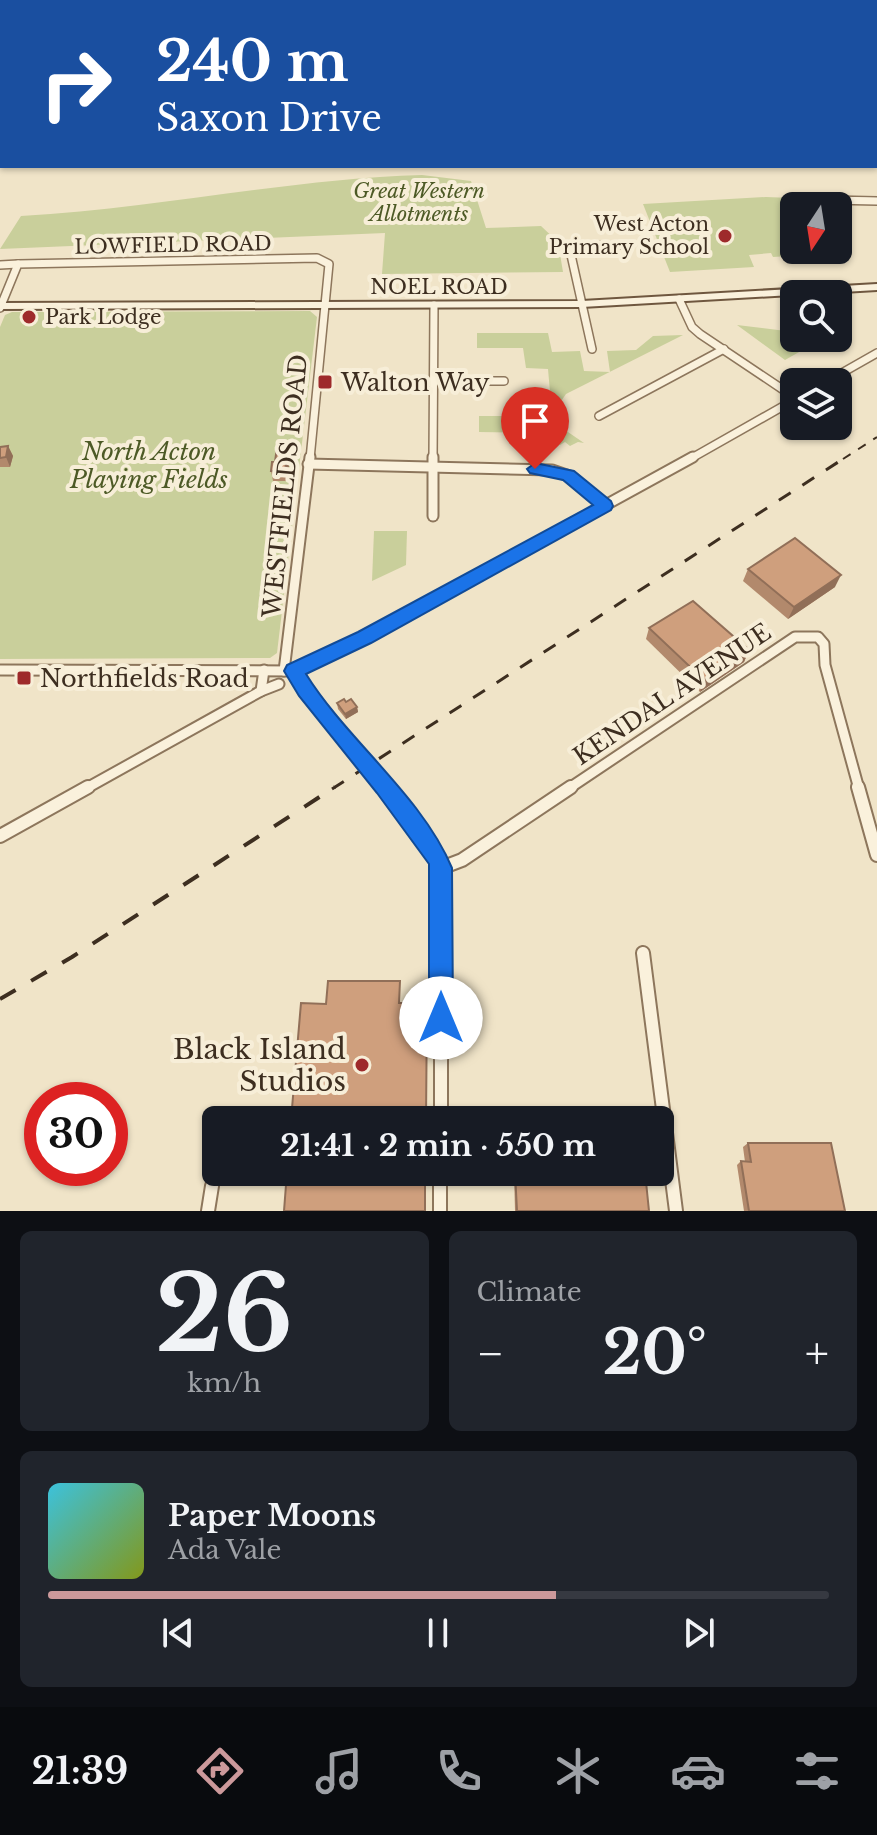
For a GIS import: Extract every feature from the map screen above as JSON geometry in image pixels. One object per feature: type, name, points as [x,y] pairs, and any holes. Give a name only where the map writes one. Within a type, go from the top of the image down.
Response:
[{"type":"street","points":[[852,200],[877,201]]},
{"type":"street","points":[[592,349],[569,246],[619,245]]},
{"type":"street","name":"LOWFIELD ROAD","points":[[18,264],[317,258],[329,264],[325,306]]},
{"type":"street","points":[[0,265],[18,264],[0,306]]},
{"type":"street","name":"NOEL ROAD","points":[[0,306],[582,304],[877,287]]},
{"type":"street","points":[[679,299],[692,327],[780,388]]},
{"type":"street","points":[[433,516],[434,305]]},
{"type":"street","name":"WESTFIELDS ROAD","points":[[289,671],[325,306]]},
{"type":"street","points":[[599,416],[724,349]]},
{"type":"street","points":[[851,368],[877,353]]},
{"type":"street","points":[[433,381],[504,381]]},
{"type":"street","points":[[0,670],[289,671],[354,643],[780,406]]},
{"type":"street","points":[[308,464],[558,471],[572,477],[605,506]]},
{"type":"street","name":"KENDAL AVENUE","points":[[441,868],[462,860],[780,647],[803,635],[818,637],[824,644],[825,665],[877,855]]},
{"type":"street","points":[[261,691],[264,670]]},
{"type":"street","points":[[289,671],[384,786],[437,857],[441,868],[441,1106]]},
{"type":"street","points":[[0,836],[261,691],[279,684]]},
{"type":"street","points":[[643,953],[676,1211]]},
{"type":"street","points":[[208,1211],[212,1186]]},
{"type":"street","points":[[440,1186],[440,1211]]},
{"type":"green space","name":"Great Western Allotments","points":[[422,175],[471,181],[486,228],[541,226],[558,242],[563,272],[382,274],[385,233],[0,249],[21,216],[321,182]]},
{"type":"green space","name":"West Acton Primary School","points":[[780,198],[780,257],[773,257],[771,253],[749,255],[754,267],[670,272],[643,204]]},
{"type":"green space","name":"North Acton Playing Fields","points":[[310,311],[317,317],[277,653],[270,658],[0,659],[0,327],[5,315],[12,312]]},
{"type":"green space","points":[[737,325],[780,330],[780,352],[799,352],[785,360]]},
{"type":"green space","points":[[477,333],[548,333],[552,352],[580,351],[584,371],[610,372],[566,394],[549,419],[584,443],[570,446],[565,442],[560,445],[539,428],[529,433],[479,432],[479,416],[528,416],[528,393],[550,392],[548,369],[526,368],[523,348],[477,348]]},
{"type":"green space","points":[[683,335],[610,372],[607,351],[636,350],[653,336]]},
{"type":"green space","points":[[374,531],[407,531],[406,565],[372,581]]},
{"type":"building","points":[[8,446],[6,457],[0,458],[0,447]]},
{"type":"building","points":[[277,447],[288,447],[285,471],[271,471]]},
{"type":"building","points":[[795,538],[841,575],[794,607],[748,569]]},
{"type":"building","points":[[693,601],[749,650],[704,680],[649,628]]},
{"type":"building","points":[[344,699],[346,702],[351,699],[357,707],[345,714],[337,703]]},
{"type":"building","name":"Black Island Studios","points":[[328,981],[400,981],[399,1003],[427,1003],[426,1106],[292,1106],[301,1003],[326,1004]]},
{"type":"building","points":[[748,1143],[831,1143],[845,1211],[749,1211],[741,1161],[751,1162]]},
{"type":"building","points":[[286,1186],[425,1186],[425,1211],[284,1211]]},
{"type":"building","points":[[516,1186],[646,1186],[649,1211],[517,1211]]},
{"type":"railway","points":[[843,459],[877,437]]},
{"type":"railway","points":[[332,789],[846,457]]},
{"type":"railway","points":[[0,999],[72,957],[335,787]]},
{"type":"place","name":"West Acton Primary School","points":[[725,236]]},
{"type":"place","name":"Park Lodge","points":[[29,317]]},
{"type":"place","name":"Walton Way","points":[[325,382]]},
{"type":"place","name":"Northfields Road","points":[[24,678]]},
{"type":"place","name":"Black Island Studios","points":[[362,1065]]},
{"type":"route","points":[[441,1018],[441,868],[437,857],[294,671],[365,638],[605,506],[572,477],[558,471],[535,469]]}]
